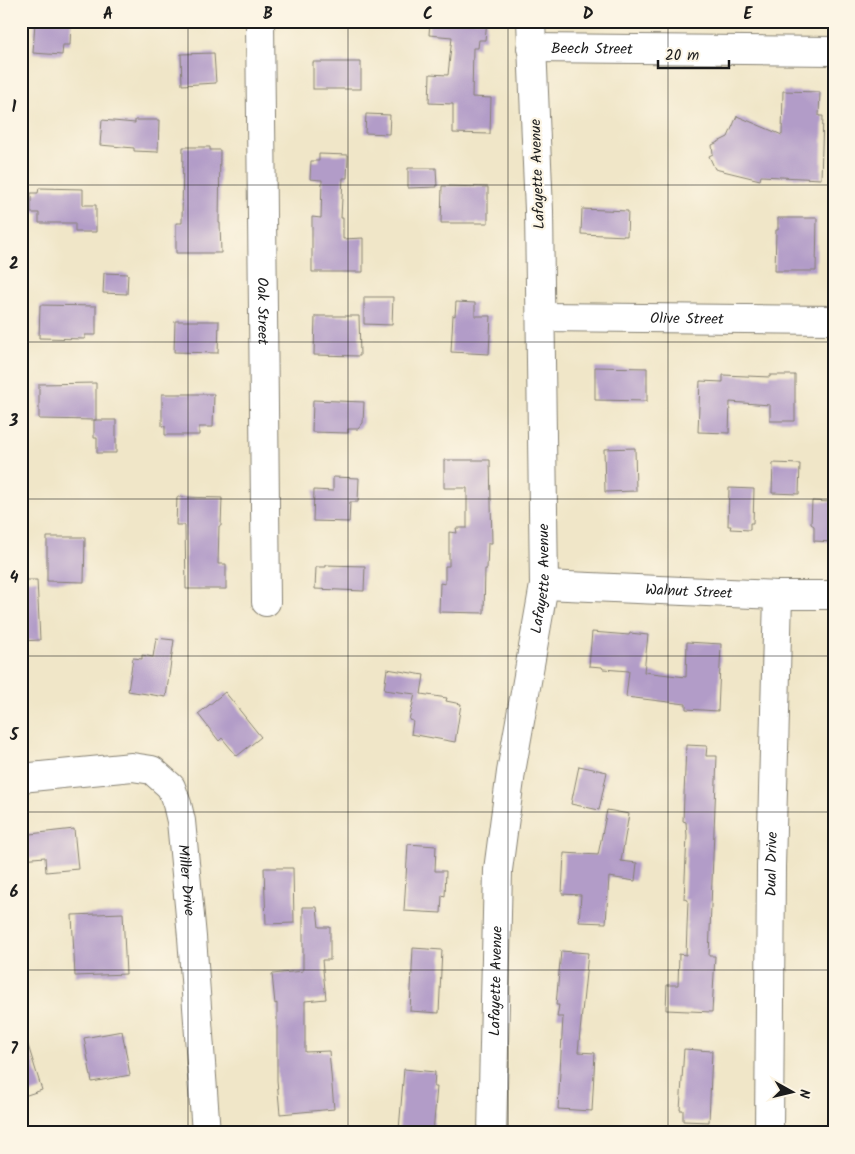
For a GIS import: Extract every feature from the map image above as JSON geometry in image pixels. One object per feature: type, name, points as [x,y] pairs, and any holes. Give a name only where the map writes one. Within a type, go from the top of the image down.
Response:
[{"type":"street","name":"Oak Street","points":[[260,21],[266,602]]},
{"type":"street","name":"Lafayette Avenue","points":[[492,1133],[498,870],[511,772],[544,585],[539,211],[531,21]]},
{"type":"street","name":"Beech Street","points":[[532,48],[834,51]]},
{"type":"street","name":"Olive Street","points":[[541,317],[834,320]]},
{"type":"street","name":"Walnut Street","points":[[544,585],[778,595],[834,595]]},
{"type":"street","name":"Dual Drive","points":[[769,1133],[778,595]]},
{"type":"street","name":"Miller Drive","points":[[21,778],[132,767],[152,770],[171,787],[178,804],[181,820],[192,937],[206,1133]]},
{"type":"building","points":[[35,21],[71,21],[70,45],[63,45],[62,55],[33,53]]},
{"type":"building","points":[[430,21],[487,21],[485,40],[479,40],[478,48],[473,48],[472,97],[491,98],[490,134],[453,133],[453,104],[429,103],[430,74],[448,75],[452,37],[429,35]]},
{"type":"building","points":[[214,53],[216,83],[182,85],[181,54]]},
{"type":"building","points":[[313,62],[361,62],[361,89],[313,89]]},
{"type":"building","points":[[783,91],[820,92],[819,116],[823,116],[821,179],[761,176],[760,180],[715,169],[709,156],[713,154],[712,145],[728,137],[737,116],[782,135]]},
{"type":"building","points":[[366,114],[390,115],[389,134],[365,133]]},
{"type":"building","points":[[102,120],[135,123],[135,120],[159,120],[158,152],[134,151],[134,148],[100,145]]},
{"type":"building","points":[[183,147],[210,147],[210,150],[220,150],[219,223],[221,253],[176,253],[176,223],[182,223]]},
{"type":"building","points":[[319,154],[348,155],[347,178],[343,178],[341,218],[343,218],[343,239],[363,238],[363,272],[312,272],[312,217],[321,218],[322,180],[310,179],[311,161],[319,161]]},
{"type":"building","points":[[408,168],[436,168],[437,187],[408,188]]},
{"type":"building","points":[[442,186],[488,187],[488,223],[441,223]]},
{"type":"building","points":[[39,188],[83,189],[83,205],[96,205],[96,232],[75,232],[75,223],[39,223],[39,213],[31,213],[31,193],[38,193]]},
{"type":"building","points":[[582,209],[628,211],[627,236],[581,234]]},
{"type":"building","points":[[778,218],[817,218],[816,271],[775,271]]},
{"type":"building","points":[[104,273],[128,274],[127,294],[103,293]]},
{"type":"building","points":[[364,297],[393,297],[392,325],[364,324]]},
{"type":"building","points":[[456,302],[475,303],[475,316],[491,316],[489,354],[451,352],[453,315],[455,316]]},
{"type":"building","points":[[40,305],[96,306],[96,335],[85,335],[85,339],[39,338]]},
{"type":"building","points":[[315,316],[359,316],[360,356],[314,355]]},
{"type":"building","points":[[175,321],[219,321],[218,353],[174,352]]},
{"type":"building","points":[[595,367],[647,368],[647,401],[595,400]]},
{"type":"building","points":[[723,375],[770,377],[770,375],[795,375],[795,421],[770,421],[770,405],[730,402],[729,433],[698,432],[700,381],[723,382]]},
{"type":"building","points":[[96,383],[96,420],[39,419],[39,384]]},
{"type":"building","points":[[162,394],[214,394],[213,427],[199,427],[199,435],[165,435],[165,426],[162,426]]},
{"type":"building","points":[[313,400],[364,402],[363,423],[358,429],[348,429],[348,433],[312,432]]},
{"type":"building","points":[[94,420],[116,420],[116,453],[97,453],[97,438],[94,438]]},
{"type":"building","points":[[635,448],[636,491],[605,492],[604,449]]},
{"type":"building","points":[[444,460],[490,460],[492,543],[488,543],[487,569],[485,569],[484,613],[439,612],[440,583],[445,584],[445,566],[449,566],[449,532],[457,533],[456,528],[467,528],[467,488],[444,488]]},
{"type":"building","points":[[773,463],[800,464],[799,494],[772,493]]},
{"type":"building","points":[[333,477],[359,478],[358,502],[350,502],[349,522],[313,521],[314,490],[333,491]]},
{"type":"building","points":[[729,488],[754,489],[753,523],[750,523],[750,530],[730,529],[731,526],[728,526]]},
{"type":"building","points":[[177,497],[222,498],[218,564],[226,564],[226,589],[186,589],[185,525],[176,525]]},
{"type":"building","points":[[812,501],[834,502],[834,542],[814,541],[814,526],[811,524]]},
{"type":"building","points":[[47,537],[85,537],[84,582],[47,581]]},
{"type":"building","points":[[326,565],[365,566],[364,591],[315,589],[316,567],[326,567]]},
{"type":"building","points":[[21,580],[37,580],[40,640],[21,641]]},
{"type":"building","points":[[592,632],[648,635],[644,672],[686,677],[687,642],[721,644],[718,711],[686,709],[686,704],[626,697],[629,671],[589,666]]},
{"type":"building","points":[[156,638],[174,640],[166,697],[128,691],[133,658],[142,659],[142,655],[153,657]]},
{"type":"building","points":[[387,669],[424,675],[421,694],[447,698],[446,701],[461,704],[455,742],[411,734],[413,721],[409,720],[415,694],[384,690]]},
{"type":"building","points":[[225,692],[261,737],[237,756],[222,738],[219,741],[198,714]]},
{"type":"building","points":[[686,745],[707,746],[706,756],[717,756],[709,956],[715,956],[712,1012],[666,1010],[667,985],[678,985],[679,954],[686,955],[688,900],[684,899],[687,836],[686,822],[683,821]]},
{"type":"building","points":[[579,766],[607,772],[599,810],[571,804]]},
{"type":"building","points":[[607,810],[629,814],[621,861],[637,863],[635,881],[609,877],[606,923],[579,922],[581,895],[562,894],[564,853],[598,855]]},
{"type":"building","points":[[74,829],[78,869],[46,872],[45,857],[21,859],[21,835]]},
{"type":"building","points":[[408,844],[436,846],[435,871],[446,871],[445,896],[442,895],[441,913],[404,911]]},
{"type":"building","points":[[264,868],[293,868],[294,923],[266,924]]},
{"type":"building","points":[[303,907],[317,907],[319,927],[330,927],[330,960],[322,960],[326,999],[305,1001],[305,1052],[329,1051],[334,1109],[280,1114],[277,1080],[277,1003],[275,1004],[272,974],[303,971]]},
{"type":"building","points":[[123,913],[126,974],[75,976],[72,915]]},
{"type":"building","points":[[413,948],[442,950],[439,1013],[410,1011]]},
{"type":"building","points":[[561,951],[588,953],[578,1052],[595,1053],[592,1111],[558,1109],[563,1017],[557,1017],[559,1005],[556,1005]]},
{"type":"building","points":[[122,1031],[130,1075],[92,1082],[84,1038]]},
{"type":"building","points":[[26,1039],[42,1090],[21,1097],[21,1040]]},
{"type":"building","points":[[684,1049],[712,1051],[709,1122],[683,1121],[683,1110],[680,1110]]},
{"type":"building","points":[[404,1069],[435,1072],[434,1087],[437,1087],[433,1133],[407,1133],[407,1130],[399,1130]]}]
